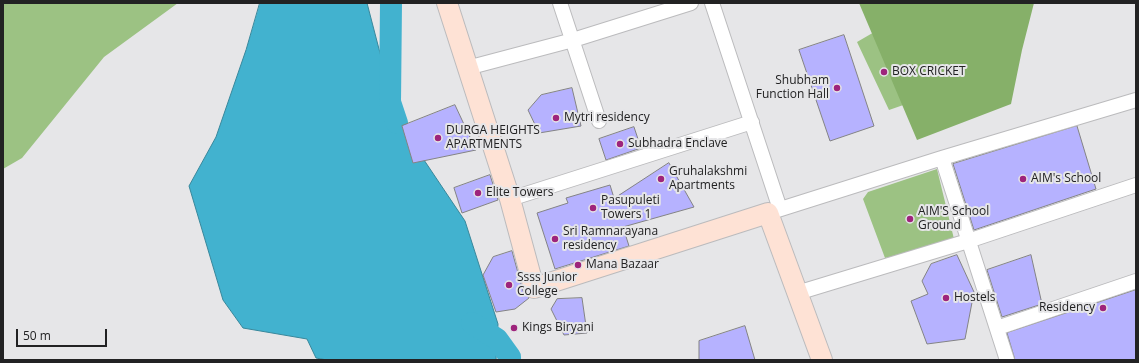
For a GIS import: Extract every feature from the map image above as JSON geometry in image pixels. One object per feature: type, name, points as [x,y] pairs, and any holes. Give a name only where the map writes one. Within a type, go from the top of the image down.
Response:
[{"type":"street","points":[[447,3],[510,199],[534,288],[942,158],[1136,100]]},
{"type":"street","points":[[560,3],[599,121]]},
{"type":"street","points":[[467,68],[573,40],[691,3]]},
{"type":"street","points":[[712,3],[752,122],[774,211],[797,293],[822,360]]},
{"type":"street","points":[[510,199],[752,122]]},
{"type":"street","points":[[942,158],[1007,360]]},
{"type":"street","points":[[797,293],[968,241],[1136,184]]},
{"type":"street","points":[[997,328],[1136,281]]},
{"type":"green space","points":[[3,3],[178,3],[104,57],[22,158],[3,169]]},
{"type":"green space","points":[[859,3],[1034,3],[1022,50],[1011,104],[917,140]]},
{"type":"green space","name":"BOX CRICKET","points":[[876,31],[912,102],[889,110],[857,42]]},
{"type":"green space","name":"AIM'S School Ground","points":[[937,169],[954,239],[917,251],[885,258],[863,199],[868,192]]},
{"type":"water","points":[[260,3],[367,3],[392,99],[424,160],[465,221],[498,324],[496,360],[327,360],[316,358],[307,339],[243,328],[223,300],[189,186],[216,137],[246,50]]},
{"type":"building","name":"Shubham Function Hall","points":[[844,35],[874,126],[830,141],[799,50]]},
{"type":"building","name":"Mytri residency","points":[[572,88],[581,126],[539,133],[528,110],[541,95]]},
{"type":"building","name":"DURGA HEIGHTS APARTMENTS","points":[[455,105],[476,150],[413,163],[402,126]]},
{"type":"building","name":"AIM's School","points":[[1077,126],[1096,189],[974,230],[953,164]]},
{"type":"building","name":"Subhadra Enclave","points":[[634,127],[641,148],[606,160],[599,139]]},
{"type":"building","points":[[669,163],[694,207],[623,227],[629,246],[555,269],[537,213],[568,203],[566,198],[610,185],[614,198]]},
{"type":"building","name":"Elite Towers","points":[[490,175],[498,200],[462,213],[454,188]]},
{"type":"building","name":"Ssss Junior College","points":[[512,251],[523,291],[529,298],[515,309],[496,312],[483,275],[493,257]]},
{"type":"building","name":"Hostels","points":[[957,255],[974,292],[965,339],[927,344],[911,301],[928,294],[922,281],[931,264]]},
{"type":"building","points":[[1031,255],[1042,304],[1002,317],[987,270]]},
{"type":"building","name":"Residency","points":[[1136,290],[1136,360],[1015,360],[1007,333]]},
{"type":"building","points":[[582,298],[587,333],[564,335],[551,309],[557,299]]},
{"type":"building","points":[[745,326],[755,360],[699,360],[699,341]]},
{"type":"waterway","points":[[391,3],[390,102],[397,123]]},
{"type":"waterway","points":[[472,323],[497,339],[510,357],[510,360]]},
{"type":"place","name":"BOX CRICKET","points":[[884,72]]},
{"type":"place","name":"Shubham Function Hall","points":[[837,88]]},
{"type":"place","name":"Mytri residency","points":[[556,118]]},
{"type":"place","name":"DURGA HEIGHTS APARTMENTS","points":[[438,138]]},
{"type":"place","name":"Subhadra Enclave","points":[[620,144]]},
{"type":"place","name":"Gruhalakshmi Apartments","points":[[661,179]]},
{"type":"place","name":"AIM's School","points":[[1023,179]]},
{"type":"place","name":"Elite Towers","points":[[478,193]]},
{"type":"place","name":"Pasupuleti Towers 1","points":[[593,208]]},
{"type":"place","name":"AIM'S School Ground","points":[[910,219]]},
{"type":"place","name":"Sri Ramnarayana residency","points":[[555,239]]},
{"type":"place","name":"Mana Bazaar","points":[[578,265]]},
{"type":"place","name":"Ssss Junior College","points":[[509,285]]},
{"type":"place","name":"Hostels","points":[[946,298]]},
{"type":"place","name":"Residency","points":[[1103,308]]},
{"type":"place","name":"Kings Biryani","points":[[514,328]]}]
